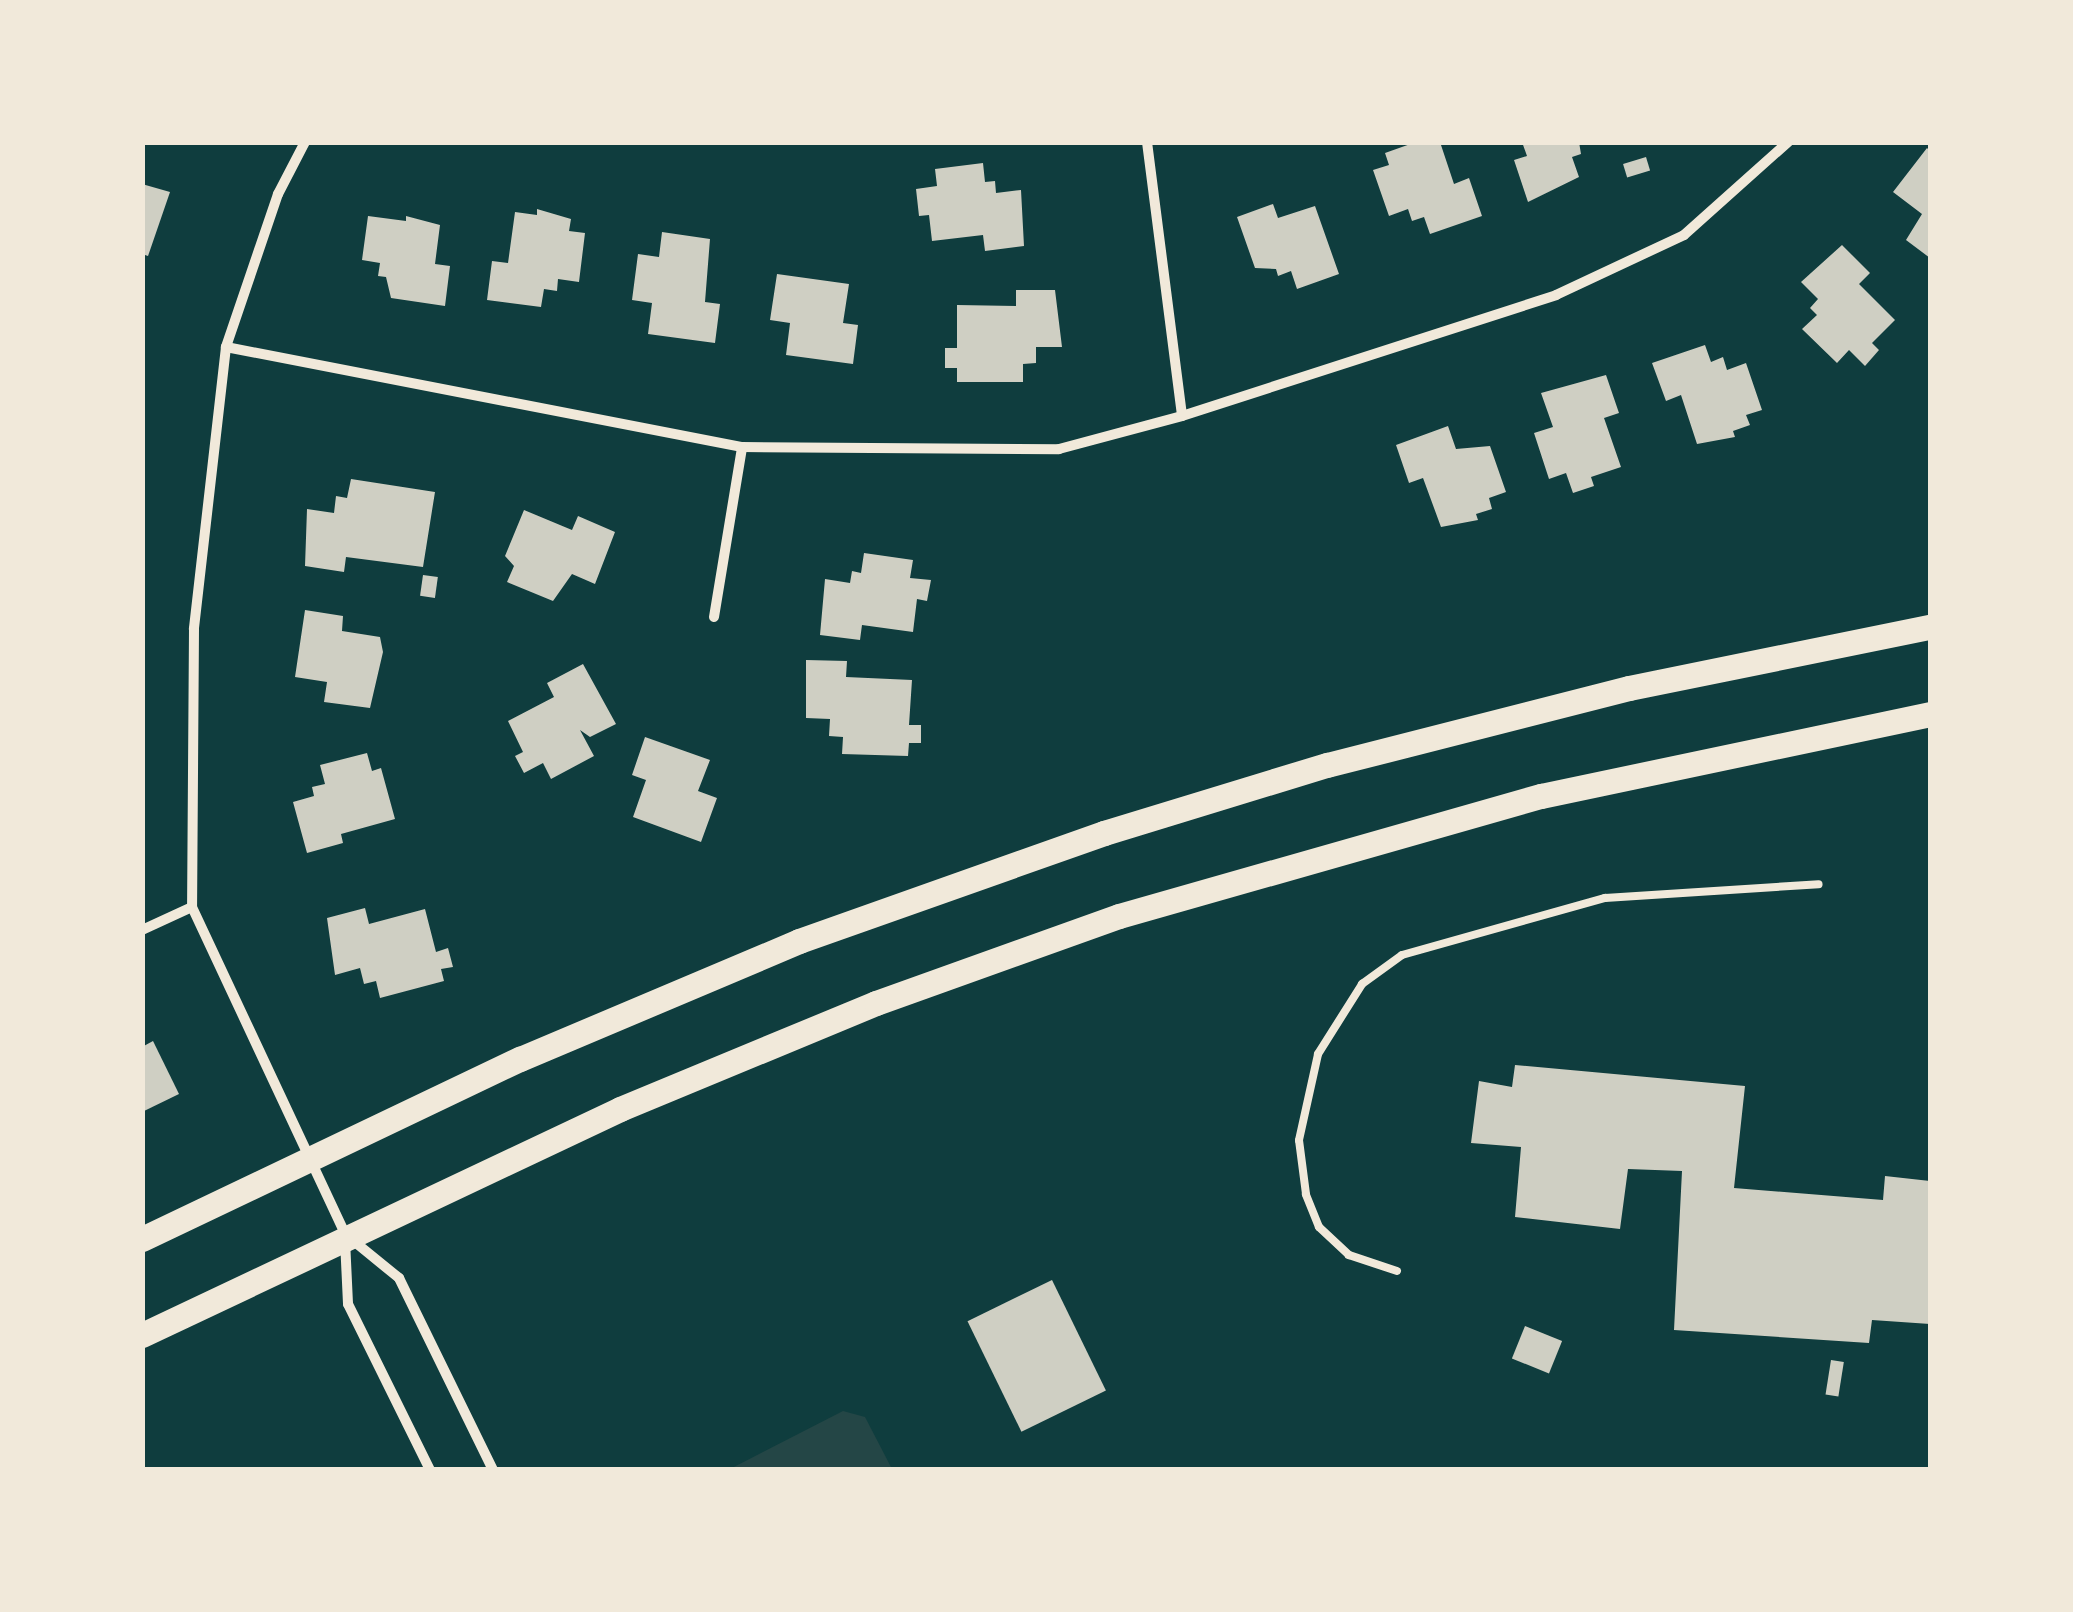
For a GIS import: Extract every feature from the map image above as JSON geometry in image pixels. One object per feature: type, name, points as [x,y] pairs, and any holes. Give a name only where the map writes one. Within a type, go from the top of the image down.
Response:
[{"type":"main road","points":[[142,1240],[520,1059],[799,941],[1104,833],[1327,765],[1629,688],[1930,627]]},
{"type":"main road","points":[[142,1334],[345,1234],[705,1074],[1119,916],[1542,796],[1930,714]]},
{"type":"street","points":[[305,142],[278,194],[226,347],[194,629],[192,907],[307,1160],[345,1234],[399,1278],[493,1470]]},
{"type":"street","points":[[1147,142],[1182,416]]},
{"type":"street","points":[[226,347],[742,447],[1058,449],[1182,416],[1556,295],[1684,235],[1788,142]]},
{"type":"street","points":[[714,617],[742,447]]},
{"type":"street","points":[[142,930],[192,907]]},
{"type":"street","points":[[345,1234],[348,1304],[430,1470]]},
{"type":"lane","points":[[1398,1271],[1349,1256],[1319,1227],[1306,1194],[1299,1140],[1318,1054],[1362,984],[1402,956],[1605,898],[1819,884]]},
{"type":"shaded area","points":[[843,1411],[865,1417],[892,1469],[730,1469]]},
{"type":"building","points":[[1416,142],[1440,142],[1454,184],[1469,178],[1482,216],[1430,234],[1424,217],[1412,221],[1408,209],[1389,216],[1373,170],[1389,165],[1385,153]]},
{"type":"building","points":[[1522,142],[1579,142],[1581,154],[1572,157],[1579,177],[1528,202],[1514,160],[1527,156]]},
{"type":"building","points":[[1927,148],[1930,258],[1906,240],[1922,214],[1893,192]]},
{"type":"building","points":[[1646,157],[1650,170],[1627,177],[1623,164]]},
{"type":"building","points":[[983,163],[985,182],[995,181],[996,193],[1021,190],[1024,246],[985,251],[983,235],[932,241],[929,215],[919,216],[916,189],[937,186],[935,169]]},
{"type":"building","points":[[142,184],[170,192],[148,256],[142,254]]},
{"type":"building","points":[[1273,204],[1278,218],[1315,206],[1339,274],[1297,289],[1291,271],[1278,276],[1276,269],[1255,268],[1237,217]]},
{"type":"building","points":[[537,209],[571,219],[569,231],[585,233],[579,282],[558,279],[557,291],[544,289],[541,307],[487,300],[492,261],[508,263],[515,212],[537,215]]},
{"type":"building","points":[[368,216],[406,221],[406,216],[440,225],[435,264],[450,266],[445,306],[391,298],[386,277],[378,276],[380,263],[362,260]]},
{"type":"building","points":[[662,232],[710,239],[705,302],[720,304],[715,343],[648,334],[652,303],[632,300],[638,254],[659,257]]},
{"type":"building","points":[[1842,245],[1870,273],[1859,284],[1895,320],[1872,343],[1879,350],[1865,366],[1849,350],[1837,363],[1802,329],[1817,315],[1810,308],[1818,299],[1801,282]]},
{"type":"building","points":[[777,274],[849,284],[843,323],[858,325],[853,364],[786,355],[790,323],[770,320]]},
{"type":"building","points":[[1016,290],[1055,290],[1062,347],[1036,347],[1036,363],[1023,364],[1023,382],[957,382],[957,368],[945,368],[945,348],[957,348],[957,305],[1016,306]]},
{"type":"building","points":[[1705,345],[1711,362],[1723,357],[1727,370],[1746,363],[1762,410],[1746,415],[1750,425],[1733,431],[1735,437],[1697,444],[1681,395],[1666,401],[1652,363]]},
{"type":"building","points":[[1606,375],[1619,413],[1604,418],[1621,467],[1591,477],[1594,486],[1573,493],[1566,473],[1549,479],[1534,433],[1553,427],[1541,393]]},
{"type":"building","points":[[1448,426],[1456,449],[1490,446],[1506,492],[1489,498],[1492,509],[1476,514],[1478,520],[1441,527],[1423,478],[1409,483],[1396,445]]},
{"type":"building","points":[[351,479],[435,492],[423,567],[346,557],[344,572],[305,566],[307,509],[334,513],[336,496],[347,498]]},
{"type":"building","points":[[524,510],[572,530],[578,516],[615,532],[595,584],[572,574],[553,601],[507,582],[514,566],[505,556]]},
{"type":"building","points":[[864,553],[913,560],[910,578],[931,580],[927,601],[917,599],[913,632],[862,625],[860,640],[820,635],[825,579],[850,583],[852,571],[861,573]]},
{"type":"building","points":[[423,575],[438,577],[435,598],[420,596]]},
{"type":"building","points":[[305,610],[343,616],[342,631],[380,637],[383,652],[370,708],[324,702],[327,682],[295,677]]},
{"type":"building","points":[[806,660],[847,661],[846,677],[912,680],[909,725],[921,725],[921,743],[909,743],[908,756],[842,754],[843,737],[829,736],[830,719],[806,718]]},
{"type":"building","points":[[583,664],[616,724],[590,737],[580,730],[594,756],[551,779],[543,763],[524,773],[515,756],[523,752],[508,721],[554,697],[547,683]]},
{"type":"building","points":[[645,737],[710,760],[698,791],[717,798],[701,842],[633,817],[646,780],[632,775]]},
{"type":"building","points":[[367,753],[372,771],[381,768],[395,819],[341,834],[343,843],[307,853],[293,802],[314,796],[312,787],[325,784],[320,765]]},
{"type":"building","points":[[365,908],[369,924],[425,909],[436,952],[448,948],[453,967],[441,969],[444,981],[380,998],[376,981],[364,984],[360,968],[335,975],[327,918]]},
{"type":"building","points":[[153,1041],[179,1094],[142,1112],[142,1047]]},
{"type":"building","points":[[1515,1065],[1745,1086],[1734,1188],[1883,1200],[1885,1176],[1930,1181],[1930,1324],[1872,1320],[1869,1343],[1674,1330],[1682,1171],[1628,1169],[1620,1229],[1515,1217],[1521,1147],[1471,1143],[1479,1081],[1512,1087]]},
{"type":"building","points":[[1052,1280],[1106,1391],[1021,1432],[968,1321]]},
{"type":"building","points":[[1525,1326],[1562,1341],[1549,1373],[1512,1358]]},
{"type":"building","points":[[1831,1360],[1844,1362],[1838,1397],[1826,1395]]}]
